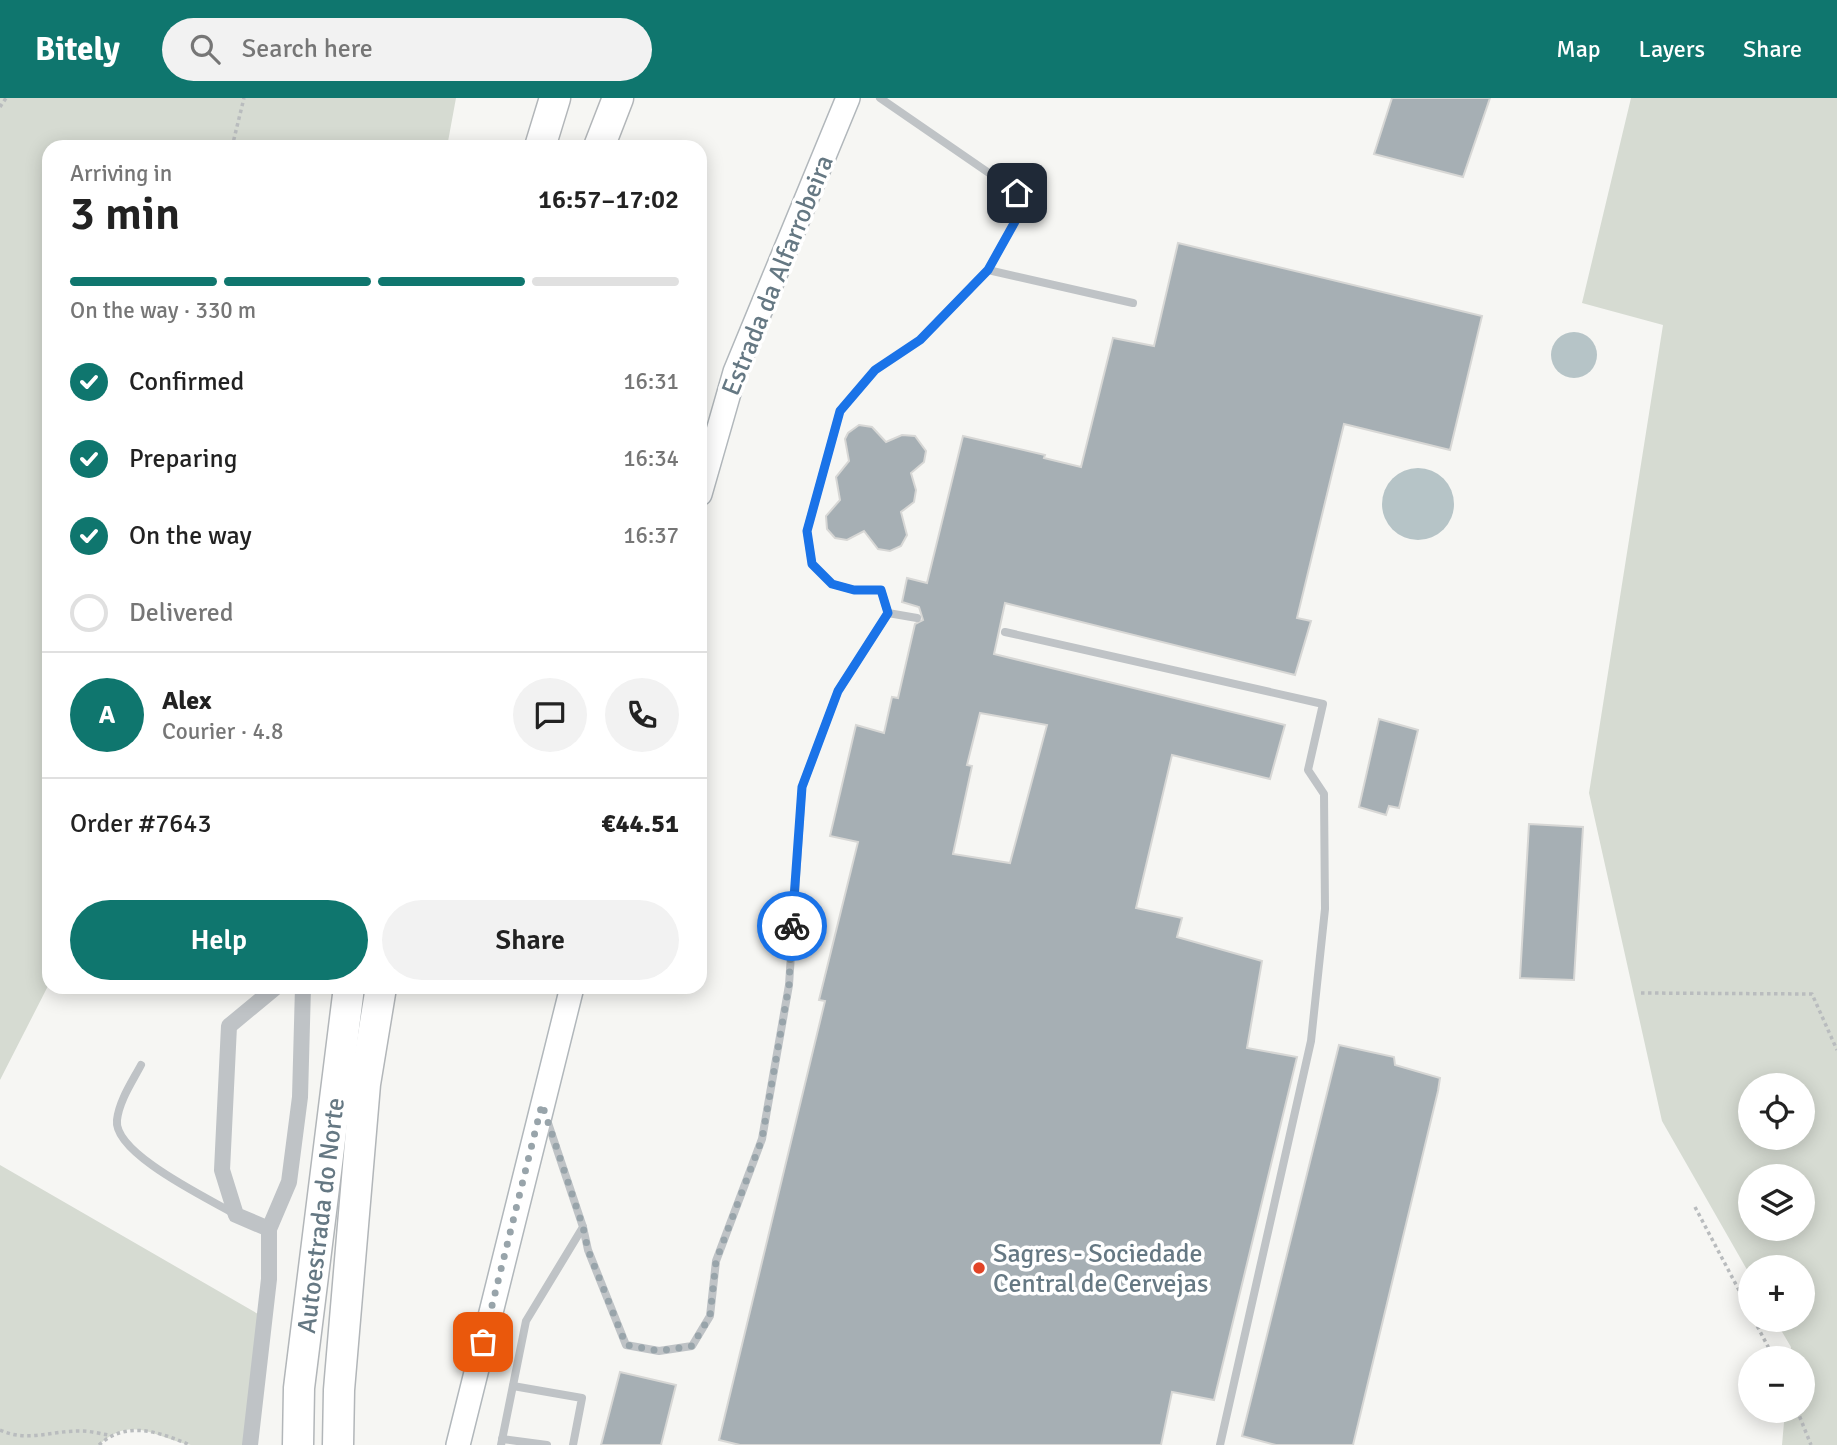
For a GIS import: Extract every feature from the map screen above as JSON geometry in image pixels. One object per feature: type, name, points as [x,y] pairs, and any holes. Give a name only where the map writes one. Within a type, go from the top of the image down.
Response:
[{"type":"highway","points":[[542,140],[555,98]]},
{"type":"highway","points":[[602,140],[618,98]]},
{"type":"highway","name":"Autoestrada do Norte","points":[[298,1445],[299,1388],[348,994]]},
{"type":"highway","name":"Autoestrada do Norte","points":[[338,1445],[339,1390],[365,1084],[380,994]]},
{"type":"main road","name":"Estrada da Alfarrobeira","points":[[707,470],[736,372],[848,98]]},
{"type":"main road","points":[[458,1445],[570,994]]},
{"type":"street","points":[[268,994],[229,1026],[222,1170],[236,1215],[269,1229]]},
{"type":"street","points":[[250,1445],[270,1279],[269,1229],[289,1182],[300,1097],[301,994]]},
{"type":"lane","points":[[542,1104],[592,1261],[626,1345],[659,1351],[692,1346],[710,1316],[716,1261],[762,1139],[789,985],[802,787],[838,691],[888,613],[881,590],[854,590],[832,584],[812,564],[807,531],[840,411],[875,370],[920,340],[988,270],[1022,209],[1017,193],[880,98]]},
{"type":"lane","points":[[988,270],[1133,303]]},
{"type":"lane","points":[[888,613],[917,618]]},
{"type":"lane","points":[[1005,632],[1323,704],[1308,770],[1324,794],[1325,909],[1311,1041],[1220,1445]]},
{"type":"lane","points":[[141,1065],[121,1104],[116,1123],[121,1137],[151,1164],[236,1215]]},
{"type":"lane","points":[[547,1445],[502,1442],[526,1321],[583,1227]]},
{"type":"lane","points":[[513,1386],[582,1398],[573,1445]]},
{"type":"path","points":[[0,107],[6,98]]},
{"type":"path","points":[[234,140],[244,98]]},
{"type":"path","points":[[1641,993],[1812,994],[1837,1050]]},
{"type":"path","points":[[1695,1207],[1738,1288]]},
{"type":"path","points":[[1802,1423],[1811,1445]]},
{"type":"path","points":[[0,1430],[10,1435],[44,1437],[82,1430],[109,1436],[140,1429],[190,1445]]},
{"type":"path","points":[[99,1445],[109,1436]]},
{"type":"shaded area","points":[[0,98],[456,98],[448,140],[42,140],[44,994],[0,1080]]},
{"type":"shaded area","points":[[1631,98],[1837,98],[1837,1445],[1782,1445],[1784,1423],[1815,1423],[1815,1346],[1790,1346],[1782,1332],[1815,1332],[1815,1255],[1739,1255],[1662,1121],[1589,793],[1663,325],[1582,303]]},
{"type":"shaded area","points":[[1574,332],[1590,339],[1597,355],[1590,371],[1574,378],[1558,371],[1551,355],[1558,339]]},
{"type":"shaded area","points":[[1418,468],[1438,474],[1448,484],[1454,504],[1448,524],[1438,534],[1418,540],[1398,534],[1388,524],[1382,504],[1388,484],[1398,474]]},
{"type":"shaded area","points":[[0,1165],[265,1318],[251,1445],[191,1445],[134,1429],[111,1436],[99,1445],[0,1445]]},
{"type":"building","points":[[1392,98],[1490,98],[1463,177],[1374,154]]},
{"type":"building","points":[[1178,243],[1482,316],[1450,450],[1344,424],[1297,618],[1311,621],[1295,675],[1005,603],[994,654],[1285,725],[1270,779],[1172,755],[1136,908],[1182,918],[1177,937],[1262,961],[1247,1048],[1297,1057],[1214,1400],[1172,1392],[1161,1445],[740,1445],[719,1440],[825,1001],[819,1000],[858,842],[830,836],[856,725],[884,733],[892,697],[898,698],[915,624],[923,620],[919,607],[902,602],[907,578],[927,583],[963,436],[1045,455],[1044,458],[1081,467],[1113,338],[1154,346]],"holes":[[[980,713],[1047,725],[1010,863],[953,854],[972,766],[967,765]]]},
{"type":"building","points":[[859,425],[872,427],[886,442],[902,435],[915,436],[926,451],[924,462],[911,473],[916,490],[914,502],[901,512],[907,535],[901,546],[890,551],[878,549],[864,531],[847,540],[835,538],[827,529],[826,516],[840,500],[836,477],[849,461],[845,439],[848,433]]},
{"type":"building","points":[[1379,719],[1418,730],[1399,808],[1389,806],[1386,815],[1359,807]]},
{"type":"building","points":[[1529,824],[1583,827],[1574,980],[1520,978]]},
{"type":"building","points":[[1339,1045],[1394,1057],[1395,1065],[1440,1078],[1438,1091],[1353,1445],[1276,1445],[1242,1436]]},
{"type":"building","points":[[620,1372],[676,1385],[661,1445],[601,1445]]},
{"type":"way so far","points":[[483,1342],[542,1104],[583,1227],[588,1250],[612,1317],[626,1345],[659,1351],[692,1346],[710,1316],[716,1261],[762,1139],[789,985],[792,926]]},
{"type":"place","name":"Sagres - Sociedade Central de Cervejas","points":[[979,1268]]},
{"type":"route","points":[[792,926],[802,787],[838,691],[888,613],[881,590],[854,590],[832,584],[812,564],[807,531],[840,411],[875,370],[920,340],[988,270],[1022,209],[1017,193]]}]
